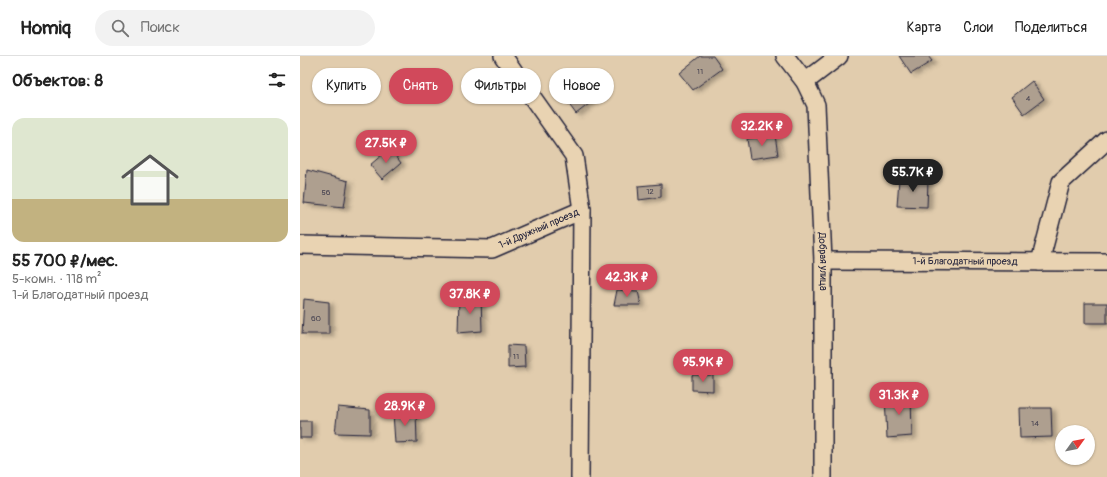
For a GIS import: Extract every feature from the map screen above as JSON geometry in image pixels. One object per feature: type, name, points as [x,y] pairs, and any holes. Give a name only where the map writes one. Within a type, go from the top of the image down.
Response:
[{"type":"street","points":[[502,56],[574,156],[582,210]]},
{"type":"street","name":"Добрая улица","points":[[785,56],[805,82],[816,105],[822,262],[823,477]]},
{"type":"street","points":[[805,82],[839,56]]},
{"type":"street","points":[[1040,262],[1061,182],[1107,140]]},
{"type":"street","name":"1-й Дружный проезд","points":[[300,245],[492,248],[582,210],[580,477]]},
{"type":"street","name":"1-й Благодатный проезд","points":[[822,262],[1107,262]]},
{"type":"building","points":[[700,56],[713,56],[722,69],[693,90],[679,73]]},
{"type":"building","points":[[899,56],[928,56],[932,61],[911,74]]},
{"type":"building","points":[[1032,81],[1044,99],[1024,114],[1012,97]]},
{"type":"building","points":[[569,104],[589,104],[576,114]]},
{"type":"building","points":[[775,135],[778,155],[750,159],[747,139]]},
{"type":"building","points":[[390,148],[401,163],[382,179],[370,165]]},
{"type":"building","points":[[307,170],[348,181],[344,207],[304,203]]},
{"type":"building","points":[[899,179],[928,181],[927,207],[897,206]]},
{"type":"building","points":[[661,184],[661,197],[639,200],[638,186]]},
{"type":"building","points":[[617,290],[638,291],[641,305],[614,305]]},
{"type":"building","points":[[481,296],[482,331],[458,333],[459,297]]},
{"type":"building","points":[[304,299],[329,302],[329,334],[302,334]]},
{"type":"building","points":[[1085,303],[1107,303],[1107,323],[1085,323]]},
{"type":"building","points":[[508,345],[524,346],[525,367],[508,368]]},
{"type":"building","points":[[692,375],[713,375],[713,391],[692,390]]},
{"type":"building","points":[[885,396],[911,396],[912,436],[887,438]]},
{"type":"building","points":[[338,407],[370,410],[370,434],[335,433]]},
{"type":"building","points":[[1019,408],[1051,408],[1052,437],[1020,438]]},
{"type":"building","points":[[416,411],[417,442],[395,443],[393,413]]},
{"type":"building","points":[[300,421],[311,421],[311,438],[300,438]]}]
